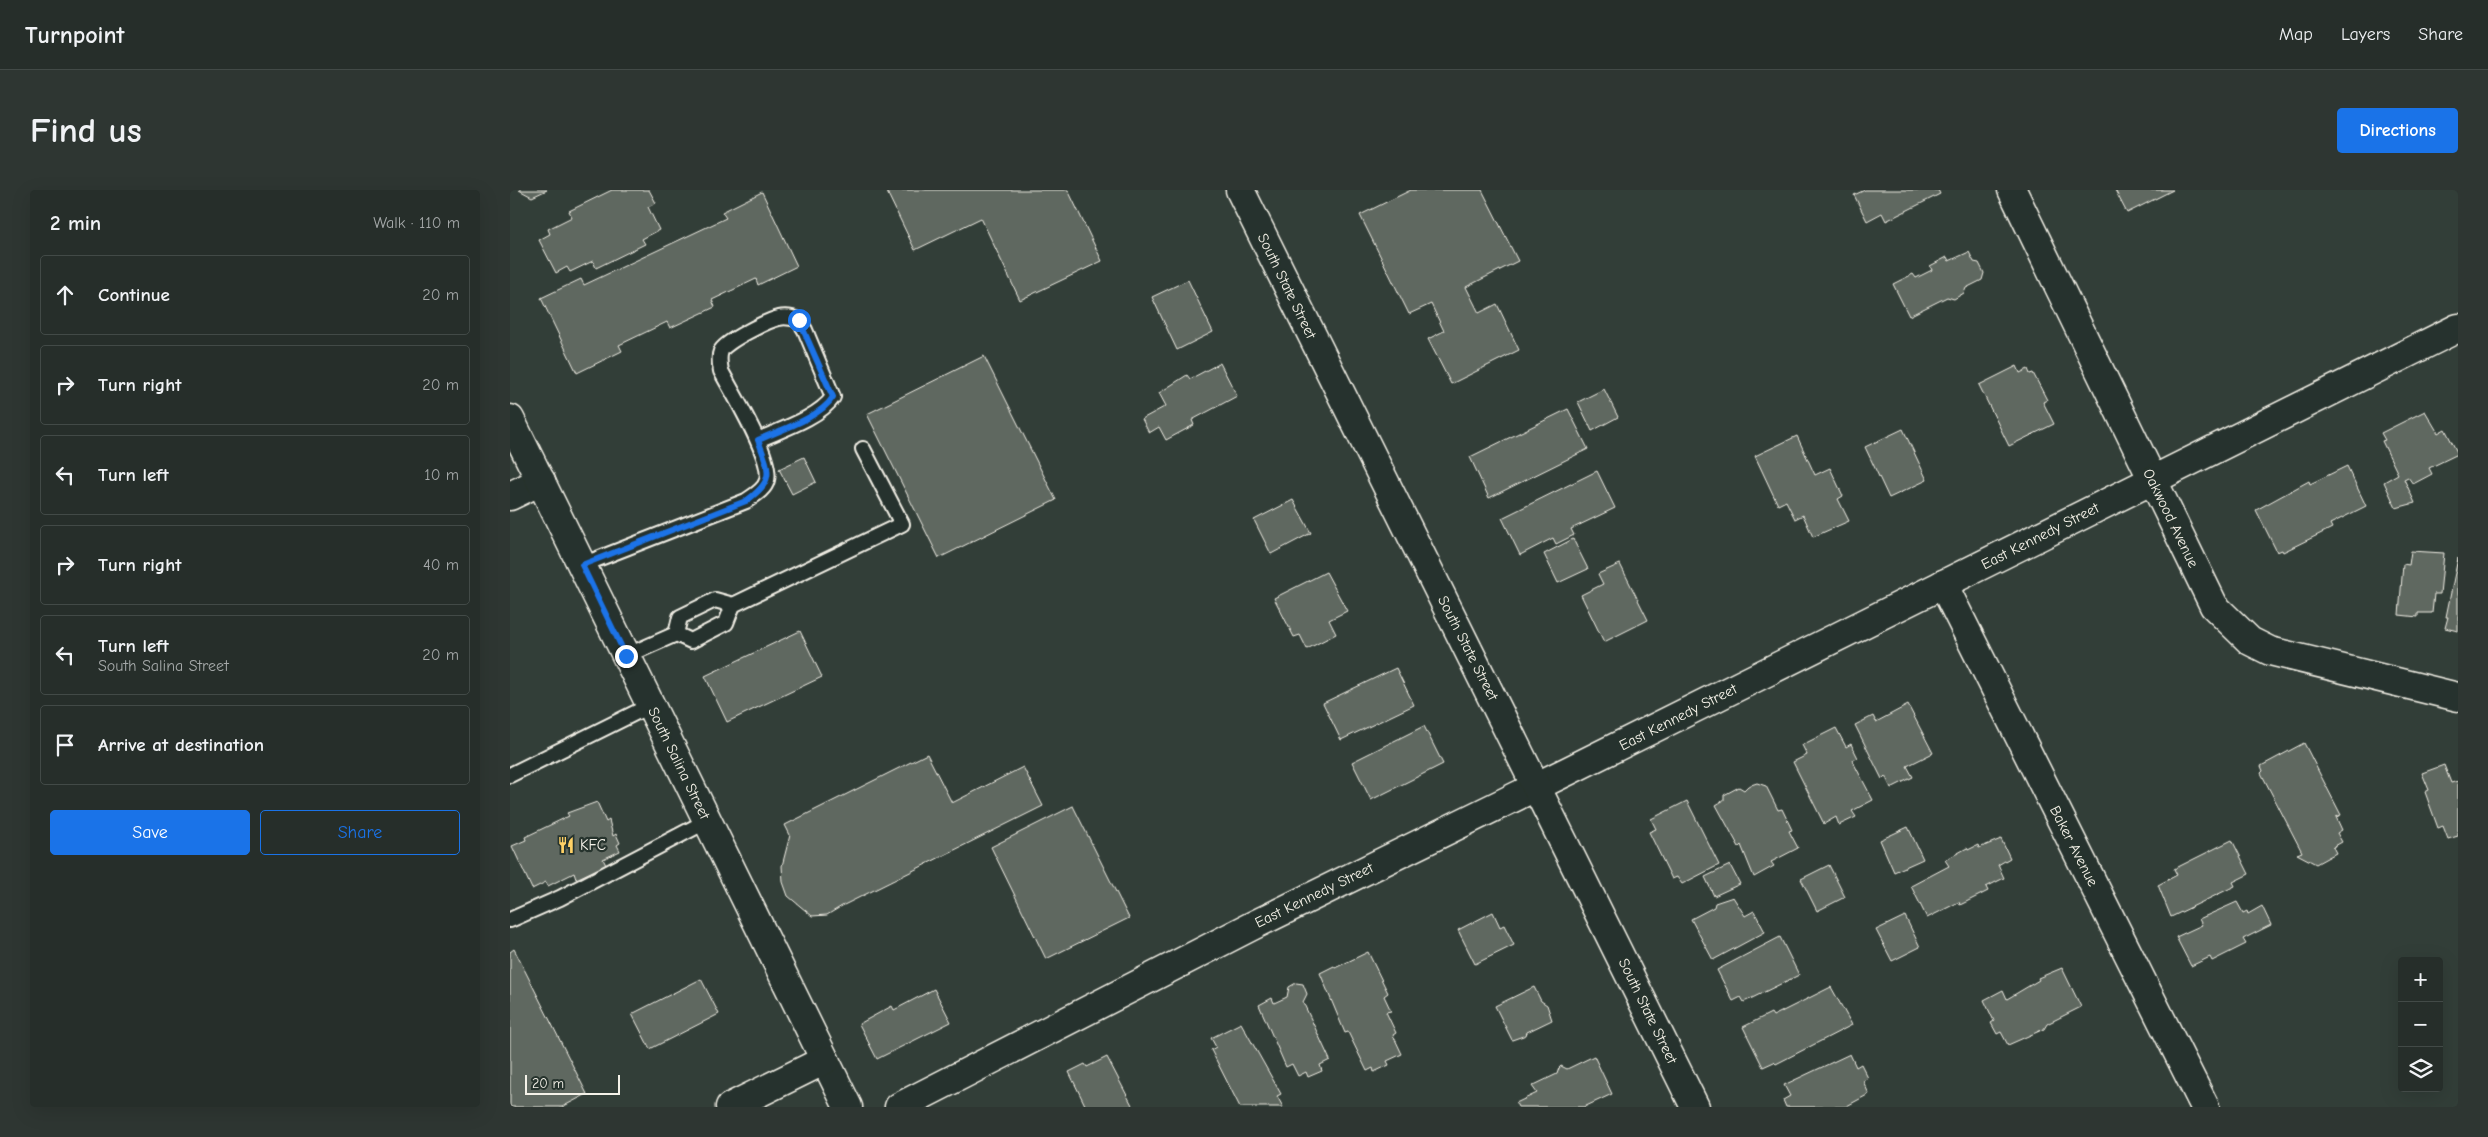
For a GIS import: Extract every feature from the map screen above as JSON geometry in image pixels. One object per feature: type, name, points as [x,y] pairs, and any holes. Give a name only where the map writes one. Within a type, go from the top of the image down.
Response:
[{"type":"street","name":"South State Street","points":[[1240,190],[1695,1107]]},
{"type":"street","name":"Oakwood Avenue","points":[[2012,190],[2214,606],[2250,641],[2270,651],[2458,697]]},
{"type":"street","name":"East Kennedy Street","points":[[899,1107],[1252,926],[1537,787],[2458,328]]},
{"type":"street","name":"South Salina Street","points":[[510,419],[848,1107]]},
{"type":"street","points":[[510,496],[541,481]]},
{"type":"street","name":"Baker Avenue","points":[[1943,584],[2205,1107]]},
{"type":"street","points":[[730,1107],[825,1060]]},
{"type":"lane","points":[[582,565],[746,501],[761,490],[768,480],[766,462],[758,440],[722,371],[719,360],[721,350],[728,342],[777,318],[787,317],[799,320],[833,397],[827,406],[818,412],[758,440]]},
{"type":"lane","points":[[676,634],[680,617],[715,600],[733,605],[902,524],[863,449]]},
{"type":"lane","points":[[626,656],[676,634],[691,641],[726,623],[733,605]]},
{"type":"lane","points":[[510,775],[651,705]]},
{"type":"lane","points":[[510,920],[560,898],[707,820]]},
{"type":"building","points":[[519,190],[547,190],[532,197]]},
{"type":"building","points":[[612,190],[649,190],[656,203],[648,207],[659,230],[642,239],[645,244],[596,268],[593,261],[570,272],[567,267],[556,273],[539,240],[550,234],[548,229],[572,217],[569,211]]},
{"type":"building","points":[[886,190],[1068,190],[1102,261],[1020,300],[981,218],[915,250]]},
{"type":"building","points":[[1411,190],[1482,190],[1518,261],[1466,287],[1479,313],[1497,304],[1519,350],[1451,384],[1428,339],[1444,331],[1431,304],[1409,314],[1360,215]]},
{"type":"building","points":[[1865,190],[1938,190],[1940,194],[1886,221],[1882,213],[1867,221],[1854,195]]},
{"type":"building","points":[[2115,190],[2173,190],[2127,213]]},
{"type":"building","points":[[762,192],[797,266],[758,285],[756,279],[712,300],[715,307],[670,328],[667,322],[619,345],[622,351],[577,373],[541,298],[581,279],[584,285],[726,218],[722,212]]},
{"type":"building","points":[[1969,252],[1974,262],[1979,263],[1984,273],[1982,280],[1966,288],[1964,293],[1954,299],[1947,297],[1909,316],[1893,284],[1913,274],[1916,278],[1932,270],[1930,266],[1947,257],[1949,261]]},
{"type":"building","points":[[1188,280],[1213,332],[1177,350],[1152,297]]},
{"type":"building","points":[[984,356],[1056,500],[939,558],[867,414]]},
{"type":"building","points":[[1220,363],[1237,396],[1192,420],[1194,425],[1166,440],[1159,427],[1149,433],[1142,419],[1166,406],[1159,393],[1187,375],[1190,379]]},
{"type":"building","points":[[2017,366],[2020,373],[2028,369],[2030,374],[2033,373],[2047,400],[2043,402],[2054,424],[2009,446],[1979,385]]},
{"type":"building","points":[[1604,389],[1618,417],[1592,431],[1578,402]]},
{"type":"building","points":[[1568,409],[1588,449],[1489,498],[1470,457]]},
{"type":"building","points":[[2425,411],[2438,433],[2445,429],[2458,454],[2429,468],[2432,474],[2413,484],[2408,477],[2404,479],[2415,503],[2396,508],[2384,482],[2398,474],[2382,441],[2385,440],[2381,433]]},
{"type":"building","points":[[1903,429],[1927,480],[1889,498],[1865,447]]},
{"type":"building","points":[[1797,436],[1815,475],[1830,468],[1843,496],[1838,499],[1849,521],[1813,537],[1803,515],[1795,519],[1786,501],[1778,505],[1755,456]]},
{"type":"building","points":[[804,457],[816,482],[792,494],[779,469]]},
{"type":"building","points":[[2347,466],[2366,506],[2330,524],[2332,528],[2283,552],[2282,550],[2277,552],[2256,510],[2309,481],[2310,484]]},
{"type":"building","points":[[1597,471],[1615,508],[1571,529],[1574,535],[1556,544],[1553,538],[1520,555],[1502,518]]},
{"type":"building","points":[[1293,500],[1311,533],[1271,554],[1254,520]]},
{"type":"building","points":[[1573,539],[1588,569],[1558,583],[1544,554]]},
{"type":"building","points":[[2411,551],[2444,553],[2440,594],[2434,594],[2432,613],[2418,613],[2418,617],[2399,615],[2403,564],[2409,565]]},
{"type":"building","points":[[2458,558],[2458,631],[2445,628]]},
{"type":"building","points":[[1620,564],[1648,620],[1604,642],[1581,595],[1603,584],[1598,574]]},
{"type":"building","points":[[1326,572],[1347,611],[1329,620],[1336,634],[1307,649],[1300,635],[1294,637],[1274,598]]},
{"type":"building","points":[[800,631],[822,677],[727,722],[705,676]]},
{"type":"building","points":[[1396,668],[1414,705],[1341,740],[1323,703]]},
{"type":"building","points":[[1908,705],[1933,753],[1907,766],[1913,777],[1891,788],[1885,776],[1882,779],[1855,725],[1873,716],[1876,722]]},
{"type":"building","points":[[1424,726],[1443,764],[1371,800],[1352,762]]},
{"type":"building","points":[[1836,728],[1846,747],[1851,744],[1858,758],[1852,760],[1873,800],[1852,811],[1856,817],[1839,825],[1836,817],[1824,824],[1793,762],[1807,755],[1802,745]]},
{"type":"building","points":[[2304,743],[2341,815],[2336,817],[2342,830],[2337,833],[2342,842],[2333,847],[2336,853],[2316,864],[2297,854],[2302,852],[2261,773],[2263,771],[2261,766]]},
{"type":"building","points":[[927,754],[952,803],[1023,767],[1043,806],[827,915],[812,916],[788,896],[783,882],[782,866],[790,835],[785,825]]},
{"type":"building","points":[[2444,765],[2451,783],[2458,781],[2458,836],[2448,839],[2443,826],[2438,828],[2425,792],[2429,790],[2422,773]]},
{"type":"building","points":[[1757,783],[1766,786],[1778,810],[1782,809],[1792,830],[1789,831],[1798,848],[1771,862],[1774,866],[1754,877],[1741,845],[1739,847],[1716,805],[1724,800],[1724,795],[1739,787],[1744,790],[1748,786]]},
{"type":"building","points":[[1687,801],[1719,865],[1682,884],[1677,877],[1672,879],[1649,832],[1656,829],[1651,819]]},
{"type":"building","name":"KFC","points":[[597,802],[606,822],[609,820],[613,836],[616,834],[620,843],[617,845],[620,851],[603,859],[606,865],[576,879],[574,873],[548,886],[546,882],[532,889],[512,846],[526,840],[525,837],[569,816],[567,813]]},
{"type":"building","points":[[1073,806],[1129,918],[1046,959],[991,847]]},
{"type":"building","points":[[1908,827],[1923,859],[1894,872],[1880,840]]},
{"type":"building","points":[[2001,839],[2010,858],[1998,865],[2004,878],[1986,887],[1988,891],[1960,905],[1959,902],[1927,918],[1911,886],[1949,866],[1945,860],[1967,848],[1968,850],[1978,845],[1979,848]]},
{"type":"building","points":[[2232,840],[2249,874],[2233,882],[2235,886],[2171,917],[2158,885],[2177,875],[2174,869]]},
{"type":"building","points":[[1730,865],[1740,884],[1714,896],[1705,877]]},
{"type":"building","points":[[1829,865],[1845,897],[1817,911],[1801,879]]},
{"type":"building","points":[[1733,897],[1745,916],[1754,911],[1765,932],[1713,960],[1691,919],[1714,907],[1715,903]]},
{"type":"building","points":[[2237,902],[2243,913],[2247,911],[2248,914],[2262,906],[2271,925],[2243,939],[2246,944],[2212,961],[2210,957],[2191,966],[2176,937],[2202,925],[2199,919]]},
{"type":"building","points":[[1493,912],[1500,927],[1504,925],[1514,945],[1475,964],[1458,930]]},
{"type":"building","points":[[1905,916],[1920,947],[1892,961],[1876,930]]},
{"type":"building","points":[[1780,937],[1799,975],[1744,1002],[1741,997],[1733,1001],[1717,970]]},
{"type":"building","points":[[514,949],[587,1094],[562,1107],[510,1107],[510,952]]},
{"type":"building","points":[[1368,952],[1388,993],[1384,996],[1391,1011],[1386,1012],[1396,1033],[1393,1035],[1402,1054],[1387,1061],[1389,1065],[1374,1072],[1373,1068],[1367,1071],[1348,1032],[1345,1033],[1320,973]]},
{"type":"building","points":[[2062,968],[2081,1007],[2047,1024],[2044,1029],[2008,1045],[2001,1032],[1997,1034],[1991,1023],[1994,1021],[1984,1000],[2003,990],[2007,999],[2039,980],[2038,978]]},
{"type":"building","points":[[701,979],[719,1014],[650,1049],[632,1014]]},
{"type":"building","points":[[1296,983],[1303,984],[1307,994],[1303,1002],[1330,1060],[1320,1065],[1322,1071],[1308,1077],[1306,1072],[1298,1076],[1292,1064],[1286,1067],[1259,1005],[1272,998],[1274,1003],[1287,997],[1289,987]]},
{"type":"building","points":[[1534,987],[1541,1001],[1547,1005],[1552,1020],[1527,1032],[1526,1035],[1512,1040],[1495,1006]]},
{"type":"building","points":[[1831,987],[1852,1025],[1776,1064],[1774,1062],[1763,1067],[1743,1027],[1771,1013],[1773,1016]]},
{"type":"building","points":[[934,989],[951,1022],[877,1059],[859,1024],[892,1006],[894,1010]]},
{"type":"building","points":[[1241,1023],[1281,1094],[1277,1096],[1283,1107],[1240,1107],[1211,1050],[1216,1047],[1211,1038]]},
{"type":"building","points":[[1850,1054],[1856,1067],[1861,1064],[1868,1078],[1863,1081],[1869,1094],[1845,1107],[1786,1107],[1783,1100],[1790,1096],[1784,1085]]},
{"type":"building","points":[[1594,1056],[1612,1094],[1584,1107],[1518,1107],[1516,1103],[1537,1093],[1532,1086],[1557,1074],[1561,1066],[1567,1069]]},
{"type":"building","points":[[1107,1057],[1133,1107],[1086,1107],[1069,1072],[1085,1064],[1087,1067]]},
{"type":"place","name":"KFC","points":[[566,845]]},
{"type":"route","points":[[626,656],[582,565],[746,501],[761,490],[768,480],[766,462],[758,440],[818,412],[827,406],[833,397],[799,320]]}]
